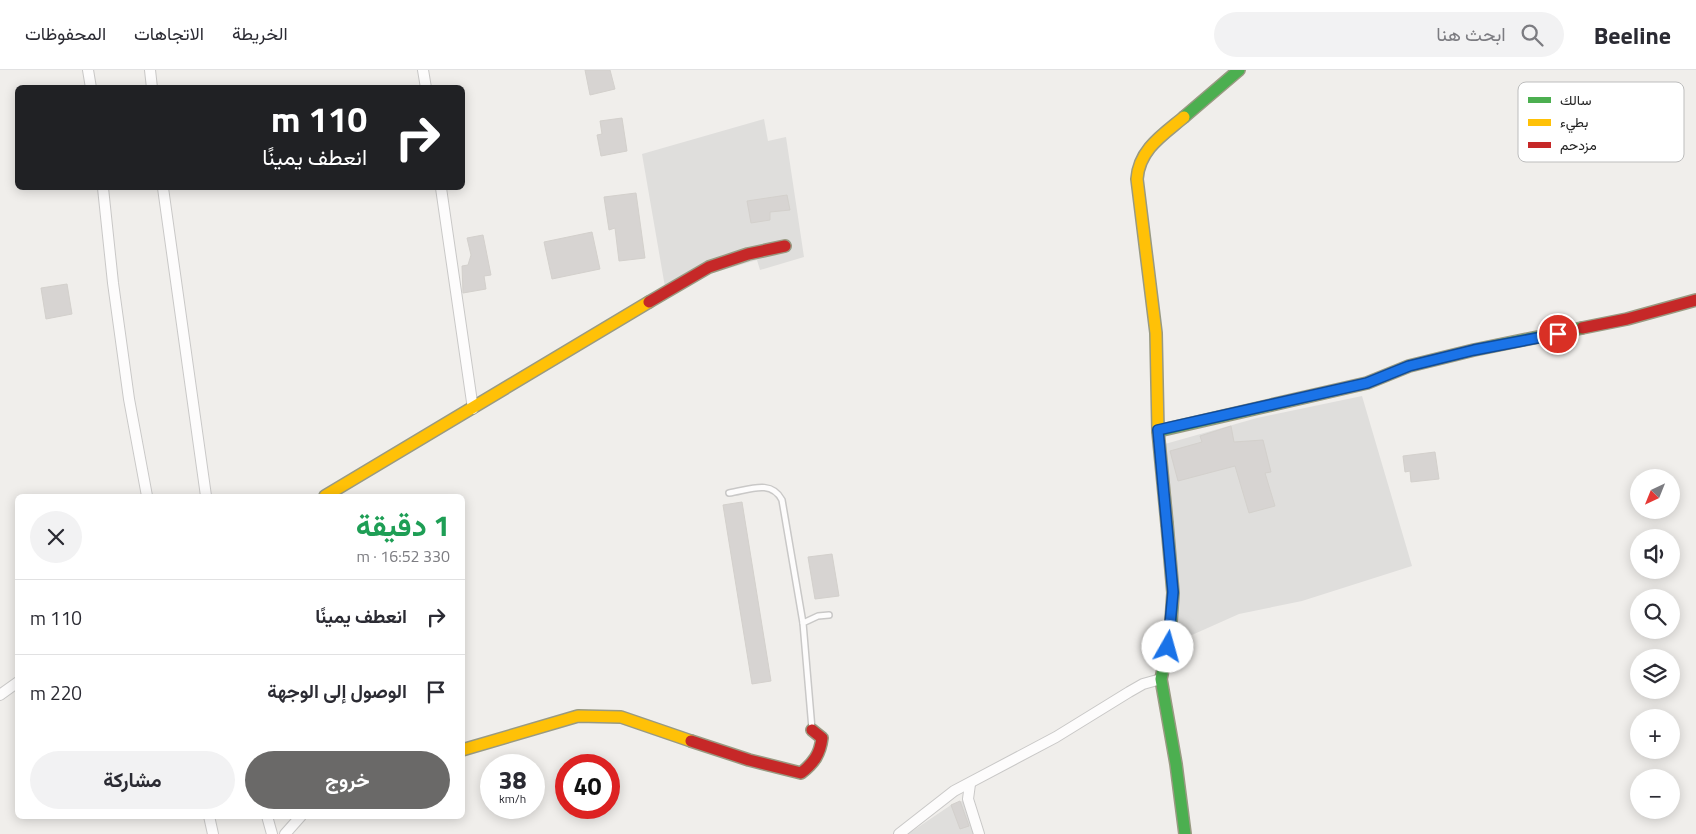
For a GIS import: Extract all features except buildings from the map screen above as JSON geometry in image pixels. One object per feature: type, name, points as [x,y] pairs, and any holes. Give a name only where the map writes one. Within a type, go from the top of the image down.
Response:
[{"type":"street","points":[[88,70],[90,85]]},
{"type":"street","points":[[150,70],[152,85]]},
{"type":"street","points":[[423,70],[426,85]]},
{"type":"street","points":[[1185,834],[1176,764],[1161,680],[1170,636],[1173,592],[1158,430],[1156,333],[1136,173],[1140,160],[1151,145],[1239,70]]},
{"type":"street","points":[[103,190],[113,284],[129,398],[147,494]]},
{"type":"street","points":[[163,190],[206,494]]},
{"type":"street","points":[[441,190],[473,409]]},
{"type":"street","points":[[328,494],[473,409],[664,292],[709,267],[748,254],[786,246]]},
{"type":"street","points":[[1158,430],[1367,383],[1409,366],[1474,350],[1627,319],[1696,300]]},
{"type":"street","points":[[899,834],[954,791],[1056,737],[1143,684],[1161,680]]},
{"type":"street","points":[[0,695],[15,684]]},
{"type":"street","points":[[465,749],[578,716],[621,717],[749,760],[790,772],[802,773],[817,759],[820,751],[822,738],[812,730]]},
{"type":"street","points":[[970,784],[968,799],[979,834]]},
{"type":"street","points":[[210,819],[213,834]]},
{"type":"street","points":[[268,819],[272,834]]},
{"type":"street","points":[[285,834],[298,819]]},
{"type":"lane","points":[[729,493],[770,486],[777,491],[782,500],[803,623],[812,730]]},
{"type":"lane","points":[[803,623],[818,616],[829,614]]},
{"type":"shaded area","points":[[764,119],[768,141],[786,137],[804,257],[760,270],[757,260],[665,287],[642,154]]},
{"type":"shaded area","points":[[1362,396],[1412,566],[1302,601],[1239,614],[1174,643],[1165,444],[1257,418]]},
{"type":"shaded area","points":[[968,799],[979,834],[908,834],[951,805]]},
{"type":"traffic: fast","points":[[1184,117],[1239,70]]},
{"type":"traffic: fast","points":[[1158,431],[1367,383],[1409,366],[1474,350],[1582,328]]},
{"type":"traffic: fast","points":[[1167,524],[1173,593],[1170,636],[1161,679],[1176,764],[1185,834]]},
{"type":"traffic: slow","points":[[1167,524],[1158,431],[1156,333],[1137,179],[1142,159],[1147,151],[1161,136],[1184,117]]},
{"type":"traffic: slow","points":[[328,494],[649,302]]},
{"type":"traffic: slow","points":[[465,749],[578,716],[621,717],[691,741]]},
{"type":"traffic: jam","points":[[649,302],[709,267],[748,254],[785,246]]},
{"type":"traffic: jam","points":[[1582,328],[1627,319],[1696,300]]},
{"type":"traffic: jam","points":[[691,741],[749,760],[801,773],[816,758],[820,749],[822,738],[812,730]]},
{"type":"route","points":[[1168,647],[1173,592],[1158,430],[1367,383],[1409,366],[1474,350],[1558,334]]}]
